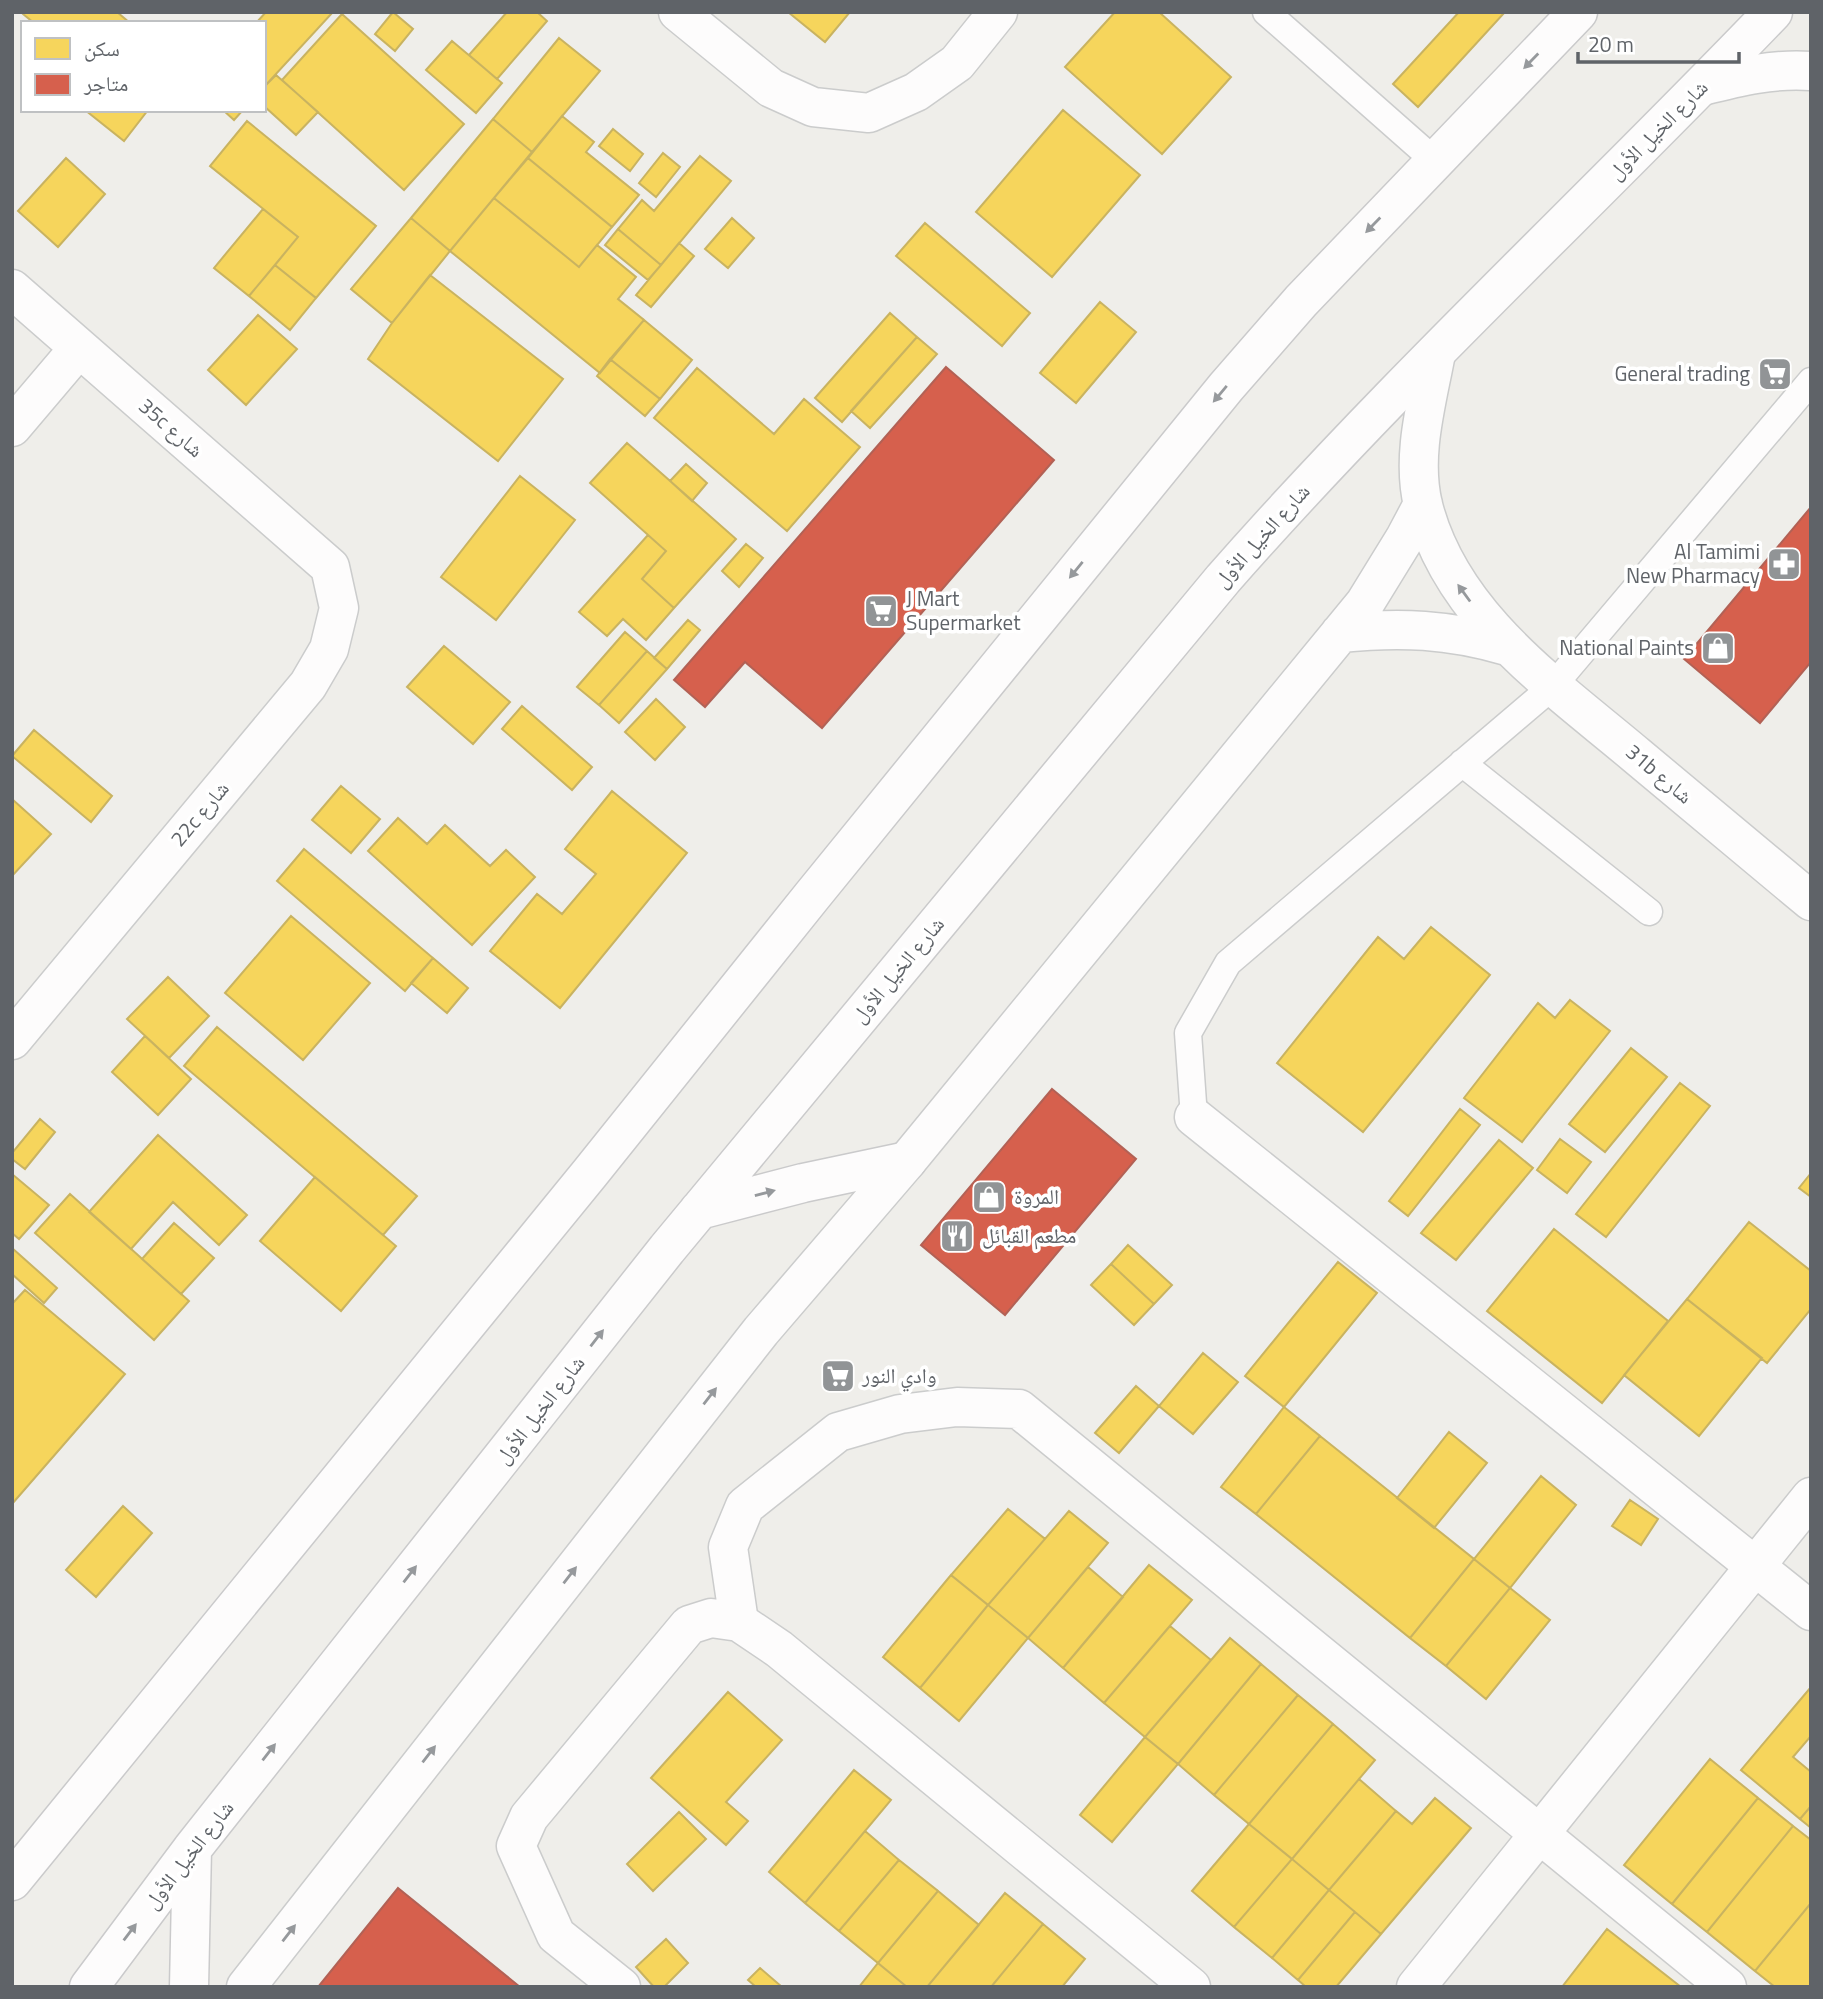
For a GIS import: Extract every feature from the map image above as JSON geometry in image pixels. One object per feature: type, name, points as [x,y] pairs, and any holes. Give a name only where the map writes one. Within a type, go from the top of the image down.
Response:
[{"type":"street","points":[[678,12],[771,88],[813,107],[869,113],[916,92],[957,63],[998,12]]},
{"type":"street","points":[[12,1881],[1226,387],[1301,301],[1578,12]]},
{"type":"street","name":"شارع الخيل الأول","points":[[89,1987],[192,1849],[699,1210],[1223,579],[1336,454],[1773,12]]},
{"type":"street","points":[[1702,86],[1749,75],[1811,71]]},
{"type":"street","name":"35c شارع","points":[[12,289],[330,567]]},
{"type":"street","points":[[12,427],[79,348]]},
{"type":"street","name":"31b شارع","points":[[1436,353],[1424,415],[1419,460],[1423,504],[1438,549],[1462,591],[1507,646],[1811,901]]},
{"type":"street","points":[[246,1987],[761,1331],[907,1161],[1365,603],[1423,504]]},
{"type":"street","name":"22c شارع","points":[[12,1040],[308,685],[329,649],[339,608],[330,567]]},
{"type":"street","name":"31b شارع","points":[[1340,633],[1408,629],[1475,637],[1507,646]]},
{"type":"street","points":[[1194,1118],[1811,1611]]},
{"type":"street","points":[[699,1210],[803,1183],[907,1161]]},
{"type":"street","points":[[739,1622],[728,1548],[745,1506],[838,1432],[900,1414],[957,1407],[1019,1409],[1727,1987]]},
{"type":"street","points":[[1416,1987],[1811,1497]]},
{"type":"street","points":[[621,1987],[556,1935],[516,1846],[529,1817],[689,1625],[711,1618],[739,1622],[779,1649],[1191,1987]]},
{"type":"street","points":[[189,1987],[192,1849]]},
{"type":"lane","points":[[1266,12],[1435,161]]},
{"type":"lane","points":[[1194,1118],[1188,1033],[1228,963],[1553,686],[1811,381]]},
{"type":"lane","points":[[1462,763],[1649,912]]},
{"type":"building: سكن","points":[[117,12],[128,21],[32,21],[23,14]]},
{"type":"building: سكن","points":[[266,12],[333,12],[266,85],[266,21],[258,21]]},
{"type":"building: سكن","points":[[393,12],[413,29],[395,51],[375,34]]},
{"type":"building: سكن","points":[[507,12],[537,12],[547,21],[497,79],[469,55]]},
{"type":"building: سكن","points":[[788,12],[850,12],[825,42]]},
{"type":"building: سكن","points":[[1115,12],[1159,12],[1231,77],[1162,154],[1065,67]]},
{"type":"building: سكن","points":[[1459,12],[1505,12],[1418,107],[1393,84]]},
{"type":"building: سكن","points":[[342,14],[464,124],[404,190],[282,80]]},
{"type":"building: سكن","points":[[559,38],[600,71],[532,152],[493,119]]},
{"type":"building: سكن","points":[[452,41],[502,83],[476,113],[426,70]]},
{"type":"building: سكن","points":[[276,75],[318,112],[296,135],[266,108],[266,85]]},
{"type":"building: سكن","points":[[1063,110],[1140,175],[1052,277],[976,212]]},
{"type":"building: سكن","points":[[88,112],[146,112],[124,141]]},
{"type":"building: سكن","points":[[225,112],[241,112],[234,120]]},
{"type":"building: سكن","points":[[562,116],[594,142],[586,152],[639,195],[612,227],[528,158]]},
{"type":"building: سكن","points":[[493,119],[532,152],[450,251],[411,218]]},
{"type":"building: سكن","points":[[247,121],[376,226],[316,298],[275,265],[298,237],[210,166]]},
{"type":"building: سكن","points":[[613,129],[643,154],[630,171],[599,146]]},
{"type":"building: سكن","points":[[663,153],[680,167],[656,197],[639,183]]},
{"type":"building: سكن","points":[[700,156],[731,181],[661,265],[618,229],[642,200],[654,211]]},
{"type":"building: سكن","points":[[66,158],[105,194],[58,247],[18,211]]},
{"type":"building: سكن","points":[[528,158],[612,227],[579,267],[494,198]]},
{"type":"building: سكن","points":[[494,198],[579,267],[597,245],[636,277],[618,299],[644,320],[600,373],[450,251]]},
{"type":"building: سكن","points":[[263,209],[298,237],[249,296],[214,268]]},
{"type":"building: سكن","points":[[411,218],[450,251],[392,323],[351,289]]},
{"type":"building: سكن","points":[[732,218],[754,238],[728,268],[705,249]]},
{"type":"building: سكن","points":[[925,223],[1030,313],[1002,346],[896,256]]},
{"type":"building: سكن","points":[[618,229],[661,265],[648,280],[605,245]]},
{"type":"building: سكن","points":[[679,243],[694,256],[651,307],[636,295]]},
{"type":"building: سكن","points":[[275,265],[316,298],[290,330],[249,296]]},
{"type":"building: سكن","points":[[430,275],[563,379],[498,461],[368,359]]},
{"type":"building: سكن","points":[[1100,302],[1136,332],[1076,403],[1040,373]]},
{"type":"building: سكن","points":[[890,313],[917,337],[842,422],[815,398]]},
{"type":"building: سكن","points":[[258,315],[297,349],[246,405],[208,370]]},
{"type":"building: سكن","points":[[644,320],[692,360],[660,399],[610,359]]},
{"type":"building: سكن","points":[[917,337],[937,354],[870,428],[851,411]]},
{"type":"building: سكن","points":[[610,359],[660,399],[645,416],[597,376]]},
{"type":"building: سكن","points":[[697,368],[774,434],[804,399],[860,447],[787,531],[654,418]]},
{"type":"building: سكن","points":[[627,443],[736,539],[674,608],[642,579],[666,551],[590,483]]},
{"type":"building: سكن","points":[[686,464],[707,483],[692,501],[670,481]]},
{"type":"building: سكن","points":[[520,476],[575,520],[496,620],[441,577]]},
{"type":"building: سكن","points":[[648,535],[666,551],[642,579],[674,608],[646,640],[623,619],[607,636],[579,612]]},
{"type":"building: سكن","points":[[746,544],[763,558],[739,587],[722,571]]},
{"type":"building: سكن","points":[[688,620],[700,630],[667,669],[654,658]]},
{"type":"building: سكن","points":[[625,632],[647,651],[599,705],[577,687]]},
{"type":"building: سكن","points":[[444,646],[510,702],[473,744],[407,687]]},
{"type":"building: سكن","points":[[647,651],[667,669],[619,723],[599,705]]},
{"type":"building: سكن","points":[[656,699],[685,727],[655,760],[625,732]]},
{"type":"building: سكن","points":[[522,706],[592,767],[572,790],[502,729]]},
{"type":"building: سكن","points":[[34,730],[112,796],[91,822],[12,756]]},
{"type":"building: سكن","points":[[341,786],[380,819],[351,853],[312,820]]},
{"type":"building: سكن","points":[[612,791],[687,853],[560,1008],[490,951],[537,894],[562,914],[596,874],[565,849]]},
{"type":"building: سكن","points":[[12,799],[51,834],[12,876]]},
{"type":"building: سكن","points":[[398,818],[427,844],[445,825],[490,866],[506,850],[535,877],[472,945],[368,851]]},
{"type":"building: سكن","points":[[304,849],[433,958],[405,991],[277,881]]},
{"type":"building: سكن","points":[[291,916],[370,983],[303,1060],[225,993]]},
{"type":"building: سكن","points":[[1431,927],[1490,975],[1363,1132],[1277,1063],[1378,937],[1404,959]]},
{"type":"building: سكن","points":[[433,958],[468,988],[447,1013],[411,983]]},
{"type":"building: سكن","points":[[168,977],[209,1016],[169,1058],[127,1019]]},
{"type":"building: سكن","points":[[1570,1000],[1610,1031],[1522,1142],[1464,1098],[1538,1003],[1555,1018]]},
{"type":"building: سكن","points":[[217,1027],[417,1196],[383,1235],[184,1066]]},
{"type":"building: سكن","points":[[145,1036],[191,1079],[158,1115],[112,1072]]},
{"type":"building: سكن","points":[[1631,1048],[1667,1077],[1605,1152],[1569,1124]]},
{"type":"building: سكن","points":[[1680,1083],[1710,1106],[1606,1237],[1576,1214]]},
{"type":"building: سكن","points":[[1460,1109],[1480,1125],[1408,1216],[1389,1201]]},
{"type":"building: سكن","points":[[40,1119],[55,1132],[25,1169],[12,1159],[12,1153]]},
{"type":"building: سكن","points":[[158,1135],[247,1215],[219,1245],[173,1202],[131,1249],[89,1212]]},
{"type":"building: سكن","points":[[1560,1139],[1591,1162],[1567,1193],[1537,1170]]},
{"type":"building: سكن","points":[[1499,1140],[1533,1168],[1456,1260],[1421,1233]]},
{"type":"building: سكن","points":[[1811,1173],[1811,1197],[1799,1188]]},
{"type":"building: سكن","points":[[12,1174],[49,1205],[19,1239],[12,1233]]},
{"type":"building: سكن","points":[[315,1177],[396,1246],[341,1311],[260,1241]]},
{"type":"building: سكن","points":[[70,1194],[189,1301],[154,1340],[35,1233]]},
{"type":"building: سكن","points":[[1749,1222],[1811,1271],[1811,1309],[1767,1363],[1687,1299]]},
{"type":"building: سكن","points":[[174,1223],[214,1258],[181,1294],[142,1259]]},
{"type":"building: سكن","points":[[1554,1229],[1668,1321],[1602,1403],[1487,1311]]},
{"type":"building: سكن","points":[[1128,1245],[1172,1285],[1154,1304],[1111,1264]]},
{"type":"building: سكن","points":[[12,1248],[57,1288],[44,1303],[12,1274]]},
{"type":"building: سكن","points":[[1338,1262],[1377,1293],[1284,1407],[1245,1376]]},
{"type":"building: سكن","points":[[1111,1264],[1154,1304],[1134,1325],[1091,1285]]},
{"type":"building: سكن","points":[[25,1290],[125,1374],[12,1504],[12,1304]]},
{"type":"building: سكن","points":[[1687,1299],[1762,1358],[1699,1436],[1624,1375]]},
{"type":"building: سكن","points":[[1203,1353],[1238,1382],[1193,1434],[1159,1406]]},
{"type":"building: سكن","points":[[1136,1386],[1159,1406],[1119,1453],[1095,1433]]},
{"type":"building: سكن","points":[[1284,1407],[1320,1436],[1256,1514],[1221,1487]]},
{"type":"building: سكن","points":[[1449,1432],[1487,1463],[1434,1528],[1397,1498]]},
{"type":"building: سكن","points":[[1320,1436],[1474,1559],[1410,1638],[1256,1514]]},
{"type":"building: سكن","points":[[1541,1476],[1576,1505],[1510,1588],[1474,1559]]},
{"type":"building: سكن","points":[[1630,1500],[1658,1519],[1641,1545],[1612,1526]]},
{"type":"building: سكن","points":[[123,1506],[152,1533],[96,1597],[66,1570]]},
{"type":"building: سكن","points":[[1008,1509],[1045,1539],[988,1605],[951,1575]]},
{"type":"building: سكن","points":[[1069,1511],[1108,1543],[1028,1638],[988,1605]]},
{"type":"building: سكن","points":[[1474,1559],[1510,1588],[1446,1666],[1410,1638]]},
{"type":"building: سكن","points":[[1149,1565],[1192,1600],[1104,1703],[1063,1668]]},
{"type":"building: سكن","points":[[1088,1567],[1123,1597],[1063,1668],[1028,1638]]},
{"type":"building: سكن","points":[[951,1575],[988,1605],[920,1688],[883,1657]]},
{"type":"building: سكن","points":[[1510,1588],[1550,1620],[1486,1699],[1446,1666]]},
{"type":"building: سكن","points":[[988,1605],[1028,1638],[959,1721],[920,1688]]},
{"type":"building: سكن","points":[[1170,1626],[1211,1660],[1145,1737],[1104,1703]]},
{"type":"building: سكن","points":[[1230,1638],[1261,1664],[1178,1764],[1145,1737]]},
{"type":"building: سكن","points":[[1261,1664],[1298,1695],[1214,1795],[1178,1764]]},
{"type":"building: سكن","points":[[1811,1687],[1811,1736],[1793,1757],[1811,1772],[1811,1806],[1800,1819],[1741,1770]]},
{"type":"building: سكن","points":[[728,1692],[782,1740],[726,1802],[748,1821],[726,1845],[651,1778]]},
{"type":"building: سكن","points":[[1298,1695],[1333,1724],[1249,1824],[1214,1795]]},
{"type":"building: سكن","points":[[1333,1724],[1375,1760],[1292,1859],[1249,1824]]},
{"type":"building: سكن","points":[[1145,1737],[1178,1764],[1112,1842],[1080,1815]]},
{"type":"building: سكن","points":[[1710,1759],[1758,1798],[1672,1904],[1624,1865]]},
{"type":"building: سكن","points":[[854,1770],[891,1800],[805,1903],[769,1872]]},
{"type":"building: سكن","points":[[1359,1779],[1396,1811],[1329,1890],[1292,1859]]},
{"type":"building: سكن","points":[[1435,1798],[1471,1828],[1381,1934],[1329,1890],[1396,1811],[1412,1824]]},
{"type":"building: سكن","points":[[1758,1798],[1793,1826],[1707,1932],[1672,1904]]},
{"type":"building: سكن","points":[[1811,1806],[1811,1828],[1800,1819]]},
{"type":"building: سكن","points":[[679,1812],[706,1839],[653,1891],[627,1864]]},
{"type":"building: سكن","points":[[1249,1824],[1292,1859],[1234,1927],[1192,1891]]},
{"type":"building: سكن","points":[[1793,1826],[1811,1840],[1811,1903],[1755,1971],[1707,1932]]},
{"type":"building: سكن","points":[[865,1831],[899,1860],[839,1931],[805,1903]]},
{"type":"building: سكن","points":[[1292,1859],[1329,1890],[1272,1958],[1234,1927]]},
{"type":"building: سكن","points":[[899,1860],[938,1891],[878,1963],[839,1931]]},
{"type":"building: سكن","points":[[1329,1890],[1355,1912],[1298,1980],[1272,1958]]},
{"type":"building: سكن","points":[[938,1891],[979,1925],[927,1987],[907,1987],[878,1963]]},
{"type":"building: سكن","points":[[1005,1893],[1043,1924],[991,1987],[927,1987]]},
{"type":"building: سكن","points":[[1811,1903],[1811,1987],[1775,1987],[1755,1971]]},
{"type":"building: سكن","points":[[1355,1912],[1381,1934],[1336,1987],[1306,1987],[1298,1980]]},
{"type":"building: سكن","points":[[1043,1924],[1085,1959],[1062,1987],[991,1987]]},
{"type":"building: سكن","points":[[1607,1929],[1681,1987],[1562,1987]]},
{"type":"building: سكن","points":[[666,1939],[688,1963],[664,1987],[654,1987],[636,1967]]},
{"type":"building: سكن","points":[[878,1963],[907,1987],[859,1987]]},
{"type":"building: سكن","points":[[760,1968],[782,1987],[756,1987],[748,1980]]},
{"type":"building: متاجر","points":[[946,367],[1054,460],[822,728],[745,662],[705,707],[674,680]]},
{"type":"building: متاجر","points":[[1811,507],[1811,662],[1760,723],[1684,659]]},
{"type":"building: متاجر","points":[[1052,1089],[1136,1159],[1005,1315],[921,1245]]},
{"type":"building: متاجر","points":[[398,1888],[520,1987],[318,1987]]},
{"type":"place","name":"General trading","points":[[1775,374]]},
{"type":"place","name":"Al Tamimi New Pharmacy","points":[[1784,564]]},
{"type":"place","name":"J Mart Supermarket","points":[[881,611]]},
{"type":"place","name":"National Paints","points":[[1718,648]]},
{"type":"place","name":"المروة","points":[[989,1197]]},
{"type":"place","name":"مطعم القبائل","points":[[957,1236]]},
{"type":"place","name":"وادي النور","points":[[838,1376]]}]
